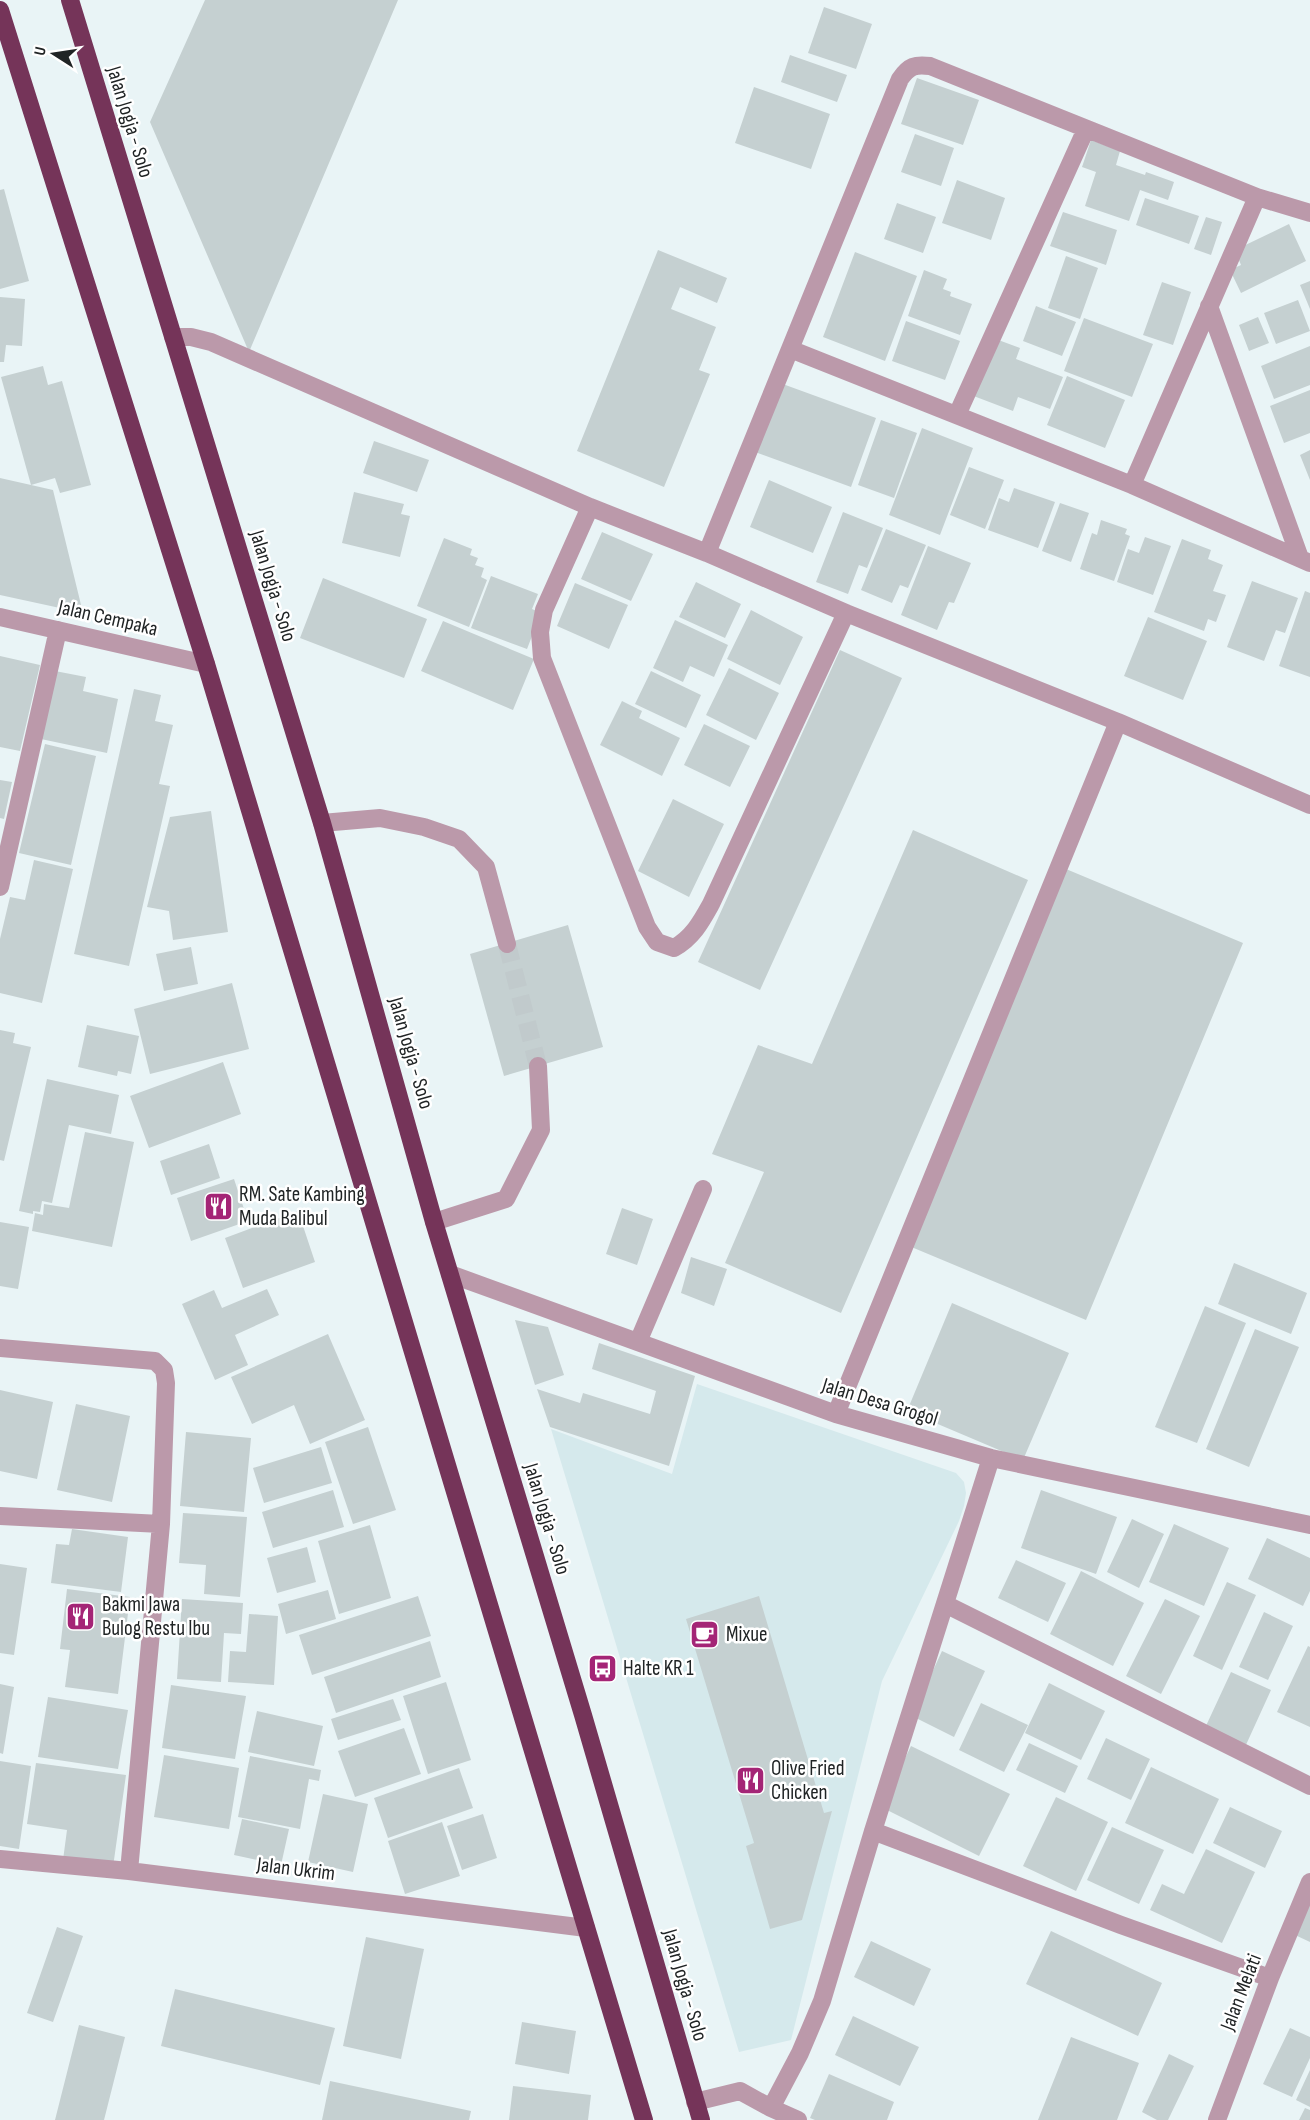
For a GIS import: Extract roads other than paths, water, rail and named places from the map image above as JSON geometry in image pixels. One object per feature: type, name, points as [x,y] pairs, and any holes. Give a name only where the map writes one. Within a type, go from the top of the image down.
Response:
[{"type":"highway","name":"Jalan Jogja - Solo","points":[[70,0],[322,823],[434,1222],[583,1715],[701,2120]]},
{"type":"highway","points":[[0,10],[206,664],[282,924],[644,2120]]},
{"type":"street","points":[[707,553],[900,79],[908,69],[918,64],[930,66],[1257,197],[1310,213]]},
{"type":"street","points":[[957,415],[1086,129]]},
{"type":"street","points":[[1132,485],[1257,197]]},
{"type":"street","points":[[1209,306],[1305,560]]},
{"type":"street","points":[[173,337],[191,337],[211,342],[590,507],[1118,722],[1310,805]]},
{"type":"street","points":[[790,349],[1132,485],[1305,560]]},
{"type":"street","points":[[590,507],[544,610],[540,632],[542,658],[647,927],[657,942],[674,948],[696,931],[711,904],[846,613]]},
{"type":"street","name":"Jalan Cempaka","points":[[0,617],[206,664]]},
{"type":"street","points":[[0,887],[58,630]]},
{"type":"street","points":[[836,1414],[1118,722]]},
{"type":"street","points":[[322,823],[380,818],[424,827],[459,839],[486,867],[507,944]]},
{"type":"street","points":[[434,1222],[506,1199],[541,1130],[538,1066]]},
{"type":"street","points":[[638,1342],[703,1189]]},
{"type":"street","name":"Jalan Desa Grogol","points":[[450,1274],[836,1414],[991,1458],[1310,1525]]},
{"type":"street","points":[[0,1348],[155,1361],[164,1370],[166,1383],[161,1524],[129,1871]]},
{"type":"street","points":[[771,2108],[800,2053],[822,2001],[873,1831],[991,1458]]},
{"type":"street","points":[[0,1516],[161,1524]]},
{"type":"street","points":[[945,1604],[1310,1786]]},
{"type":"street","points":[[873,1831],[1270,1978]]},
{"type":"street","name":"Jalan Ukrim","points":[[0,1859],[129,1871],[586,1928]]},
{"type":"street","name":"Jalan Melati","points":[[1217,2120],[1270,1978],[1310,1882]]},
{"type":"street","points":[[695,2102],[740,2091],[798,2120]]},
{"type":"tunnel","points":[[507,944],[538,1066]]},
{"type":"place","name":"RM. Sate Kambing Muda Balibul","points":[[218,1206]]},
{"type":"place","name":"Bakmi Jawa Bulog Restu Ibu","points":[[81,1616]]},
{"type":"place","name":"Mixue","points":[[705,1634]]},
{"type":"place","name":"Halte KR 1","points":[[602,1668]]},
{"type":"place","name":"Olive Fried Chicken","points":[[750,1780]]}]
